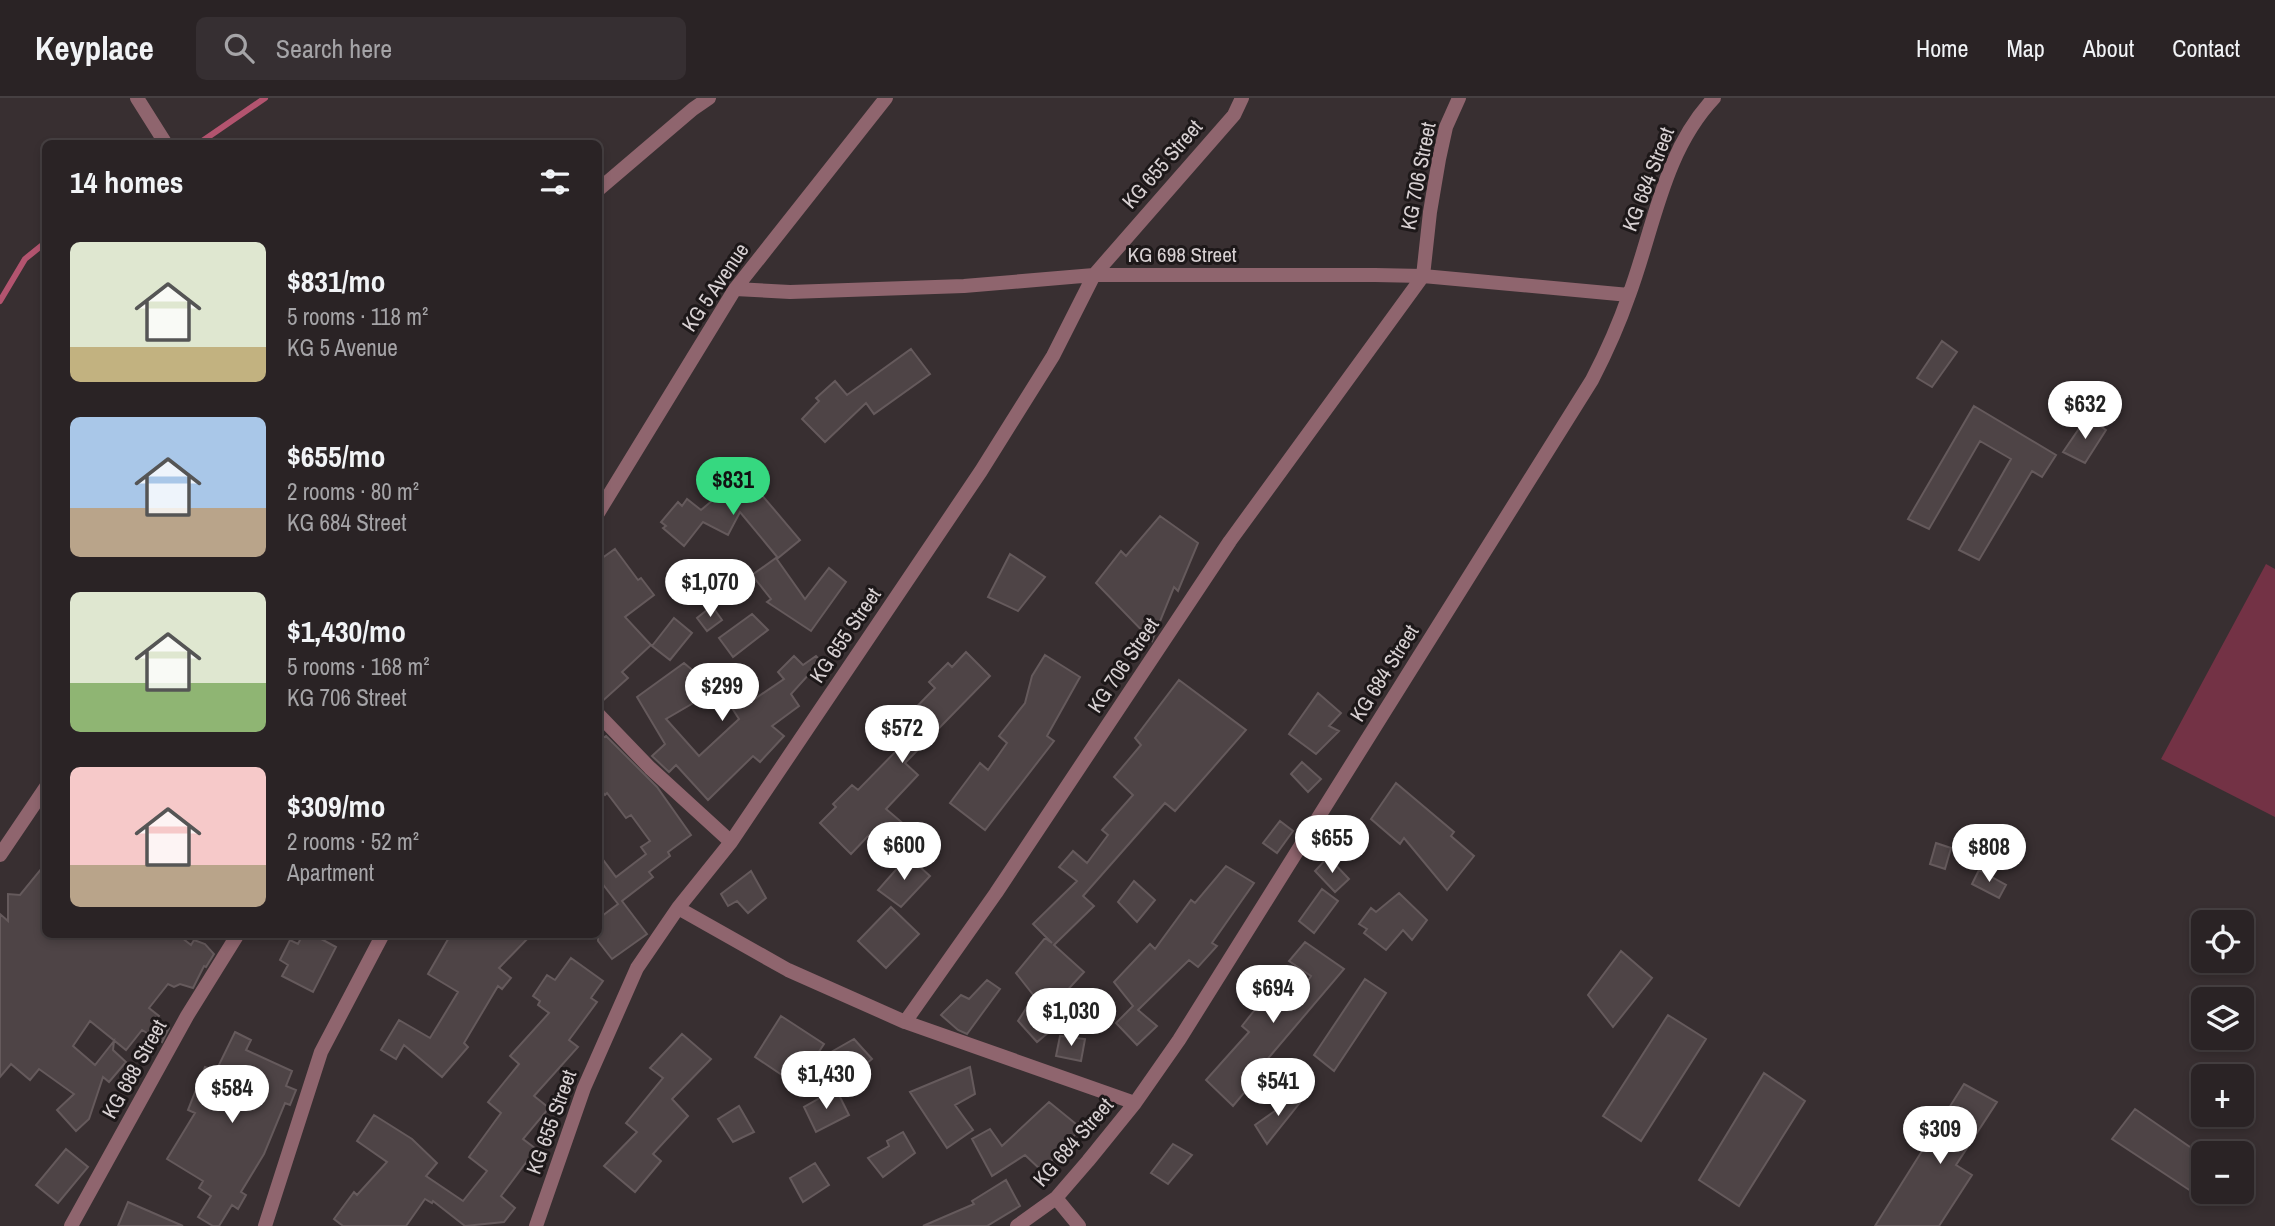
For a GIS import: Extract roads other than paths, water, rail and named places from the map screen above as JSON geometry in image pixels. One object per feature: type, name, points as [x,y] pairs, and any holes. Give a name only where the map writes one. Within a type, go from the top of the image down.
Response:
[{"type":"street","points":[[137,98],[165,140]]},
{"type":"street","points":[[602,187],[709,98]]},
{"type":"street","name":"KG 5 Avenue","points":[[602,506],[735,289],[886,98]]},
{"type":"street","name":"KG 655 Street","points":[[536,1226],[584,1088],[637,968],[678,908],[731,842],[981,471],[1053,356],[1094,275],[1234,115],[1242,98]]},
{"type":"street","name":"KG 706 Street","points":[[905,1022],[996,893],[1230,541],[1423,276],[1439,159],[1446,127],[1459,98]]},
{"type":"street","name":"KG 684 Street","points":[[1017,1226],[1056,1198],[1135,1103],[1179,1040],[1592,380],[1604,358],[1629,295],[1663,188],[1681,145],[1698,116],[1714,98]]},
{"type":"street","name":"KG 698 Street","points":[[735,289],[790,292],[964,286],[1094,275],[1423,276],[1629,295]]},
{"type":"street","points":[[602,718],[650,768],[731,842]]},
{"type":"street","points":[[0,855],[42,793]]},
{"type":"street","points":[[678,908],[788,970],[905,1022],[1135,1103]]},
{"type":"street","name":"KG 688 Street","points":[[71,1226],[187,1016],[236,938]]},
{"type":"street","points":[[265,1226],[321,1052],[381,938]]},
{"type":"street","points":[[1056,1198],[1079,1226]]},
{"type":"waterway","points":[[204,140],[265,98]]},
{"type":"waterway","points":[[0,301],[25,259],[42,245]]}]
